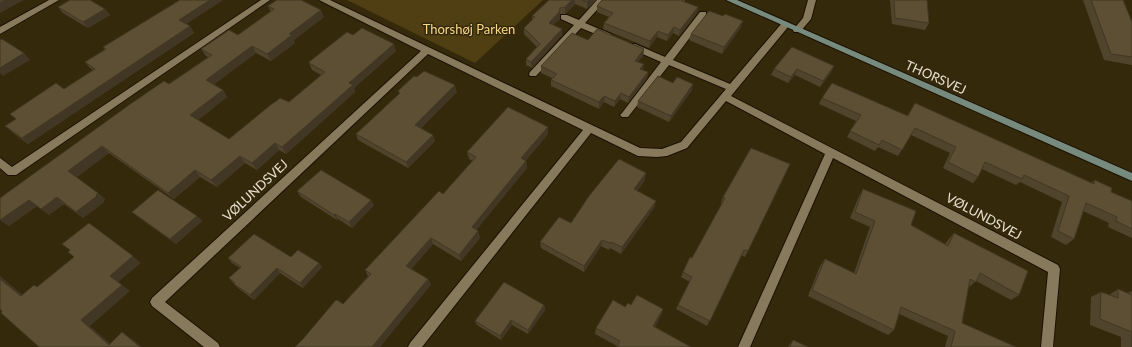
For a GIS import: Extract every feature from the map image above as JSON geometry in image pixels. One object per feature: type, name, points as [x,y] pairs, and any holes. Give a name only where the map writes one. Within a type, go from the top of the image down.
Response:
[{"type":"street","points":[[0,31],[55,0]]},
{"type":"street","points":[[0,162],[12,172],[266,0]]},
{"type":"street","points":[[323,0],[638,152],[655,155],[671,152],[684,145],[785,25]]},
{"type":"street","points":[[533,74],[602,0]]},
{"type":"street","name":"THORSVEJ","points":[[730,0],[1132,177]]},
{"type":"street","points":[[797,30],[807,19],[812,0]]},
{"type":"street","points":[[625,115],[703,14]]},
{"type":"street","points":[[564,17],[732,88]]},
{"type":"street","name":"VØLUNDSVEJ","points":[[214,347],[156,302],[427,50]]},
{"type":"street","name":"VØLUNDSVEJ","points":[[724,96],[1054,269],[1047,347]]},
{"type":"street","points":[[414,347],[589,129]]},
{"type":"street","points":[[744,347],[831,152]]},
{"type":"green space","name":"Thorshøj Parken","points":[[347,0],[543,0],[475,63]]},
{"type":"building","points":[[70,0],[90,0],[105,9],[83,22],[58,7]]},
{"type":"building","points":[[180,0],[210,0],[179,20],[190,26],[22,138],[5,126],[16,119],[10,114],[56,83],[64,89],[95,69],[85,62],[106,49],[103,47]]},
{"type":"building","points":[[277,0],[301,0],[321,10],[289,34],[292,35],[267,54],[252,46],[206,80],[223,90],[190,115],[229,139],[280,98],[289,102],[325,72],[309,62],[347,32],[353,35],[362,28],[394,44],[349,83],[353,85],[282,147],[275,143],[252,163],[240,156],[211,180],[195,170],[168,193],[102,146],[68,171],[98,193],[96,195],[97,196],[76,212],[57,197],[41,209],[29,200],[0,220],[0,198],[164,81],[169,84],[212,55],[201,49],[229,30],[238,35],[274,9],[268,6]]},
{"type":"building","points":[[549,0],[572,0],[565,7],[560,8],[559,12],[549,23],[562,29],[531,62],[526,59],[540,44],[524,28],[535,17],[532,16]]},
{"type":"building","points":[[602,0],[683,0],[682,1],[698,7],[680,30],[674,27],[668,35],[658,31],[650,41],[604,23],[613,13],[597,6]]},
{"type":"building","points":[[894,0],[927,0],[929,23],[895,18]]},
{"type":"building","points":[[1091,0],[1123,0],[1132,22],[1132,57],[1111,54]]},
{"type":"building","points":[[709,11],[723,16],[725,14],[743,21],[724,47],[691,34]]},
{"type":"building","points":[[597,29],[644,49],[635,61],[644,64],[640,69],[648,72],[629,97],[621,93],[615,101],[604,96],[599,102],[551,80],[557,74],[541,66],[572,33],[588,40]]},
{"type":"building","points":[[2,39],[24,53],[0,68],[0,40]]},
{"type":"building","points":[[792,47],[834,66],[823,81],[797,69],[791,77],[774,69]]},
{"type":"building","points":[[424,71],[455,85],[415,125],[433,135],[406,162],[356,134],[400,93],[398,91],[414,76],[417,77]]},
{"type":"building","points":[[658,76],[673,83],[677,77],[693,84],[671,116],[638,101]]},
{"type":"building","points":[[832,83],[908,116],[915,103],[1094,184],[1095,180],[1112,188],[1111,192],[1132,201],[1132,229],[1116,221],[1117,217],[1086,203],[1074,239],[1058,231],[1069,196],[1024,175],[1022,179],[985,162],[978,177],[948,162],[956,147],[915,128],[902,150],[882,140],[879,145],[850,131],[861,115],[822,98]]},
{"type":"building","points":[[508,107],[548,127],[521,158],[526,161],[472,227],[478,231],[459,255],[431,238],[406,266],[428,279],[372,347],[295,347],[335,301],[337,300],[343,304],[371,274],[365,270],[439,191],[443,194],[476,157],[467,152]]},
{"type":"building","points":[[751,148],[790,164],[748,251],[744,250],[710,321],[678,305],[692,277],[683,272],[690,257],[692,258],[725,198],[723,197]]},
{"type":"building","points":[[619,159],[646,173],[634,189],[656,201],[622,247],[602,240],[584,266],[540,242],[559,217],[571,223],[589,196]]},
{"type":"building","points":[[321,170],[371,200],[349,222],[335,214],[334,215],[297,191]]},
{"type":"building","points":[[863,189],[916,211],[911,225],[948,246],[954,233],[1028,271],[1019,295],[980,273],[976,282],[970,279],[962,323],[1016,347],[951,347],[955,331],[901,307],[894,330],[812,290],[825,259],[856,274],[875,221],[855,212]]},
{"type":"building","points":[[158,190],[197,216],[170,239],[132,212]]},
{"type":"building","points":[[89,223],[133,256],[110,276],[122,285],[81,320],[109,345],[122,332],[140,347],[39,347],[1,313],[0,279],[21,296],[34,285],[37,287],[74,257],[68,252],[70,250],[62,244]]},
{"type":"building","points":[[254,234],[291,257],[298,250],[319,263],[300,283],[277,268],[250,295],[234,284],[235,283],[229,278],[241,267],[228,258]]},
{"type":"building","points":[[504,282],[544,305],[528,330],[511,320],[500,336],[475,321]]},
{"type":"building","points":[[1118,289],[1132,295],[1132,332],[1100,319],[1101,292],[1118,298]]},
{"type":"building","points":[[637,295],[663,309],[653,326],[691,347],[617,347],[620,341],[596,328],[613,300],[625,307],[628,303],[631,305]]},
{"type":"building","points":[[793,340],[808,347],[790,347]]}]
